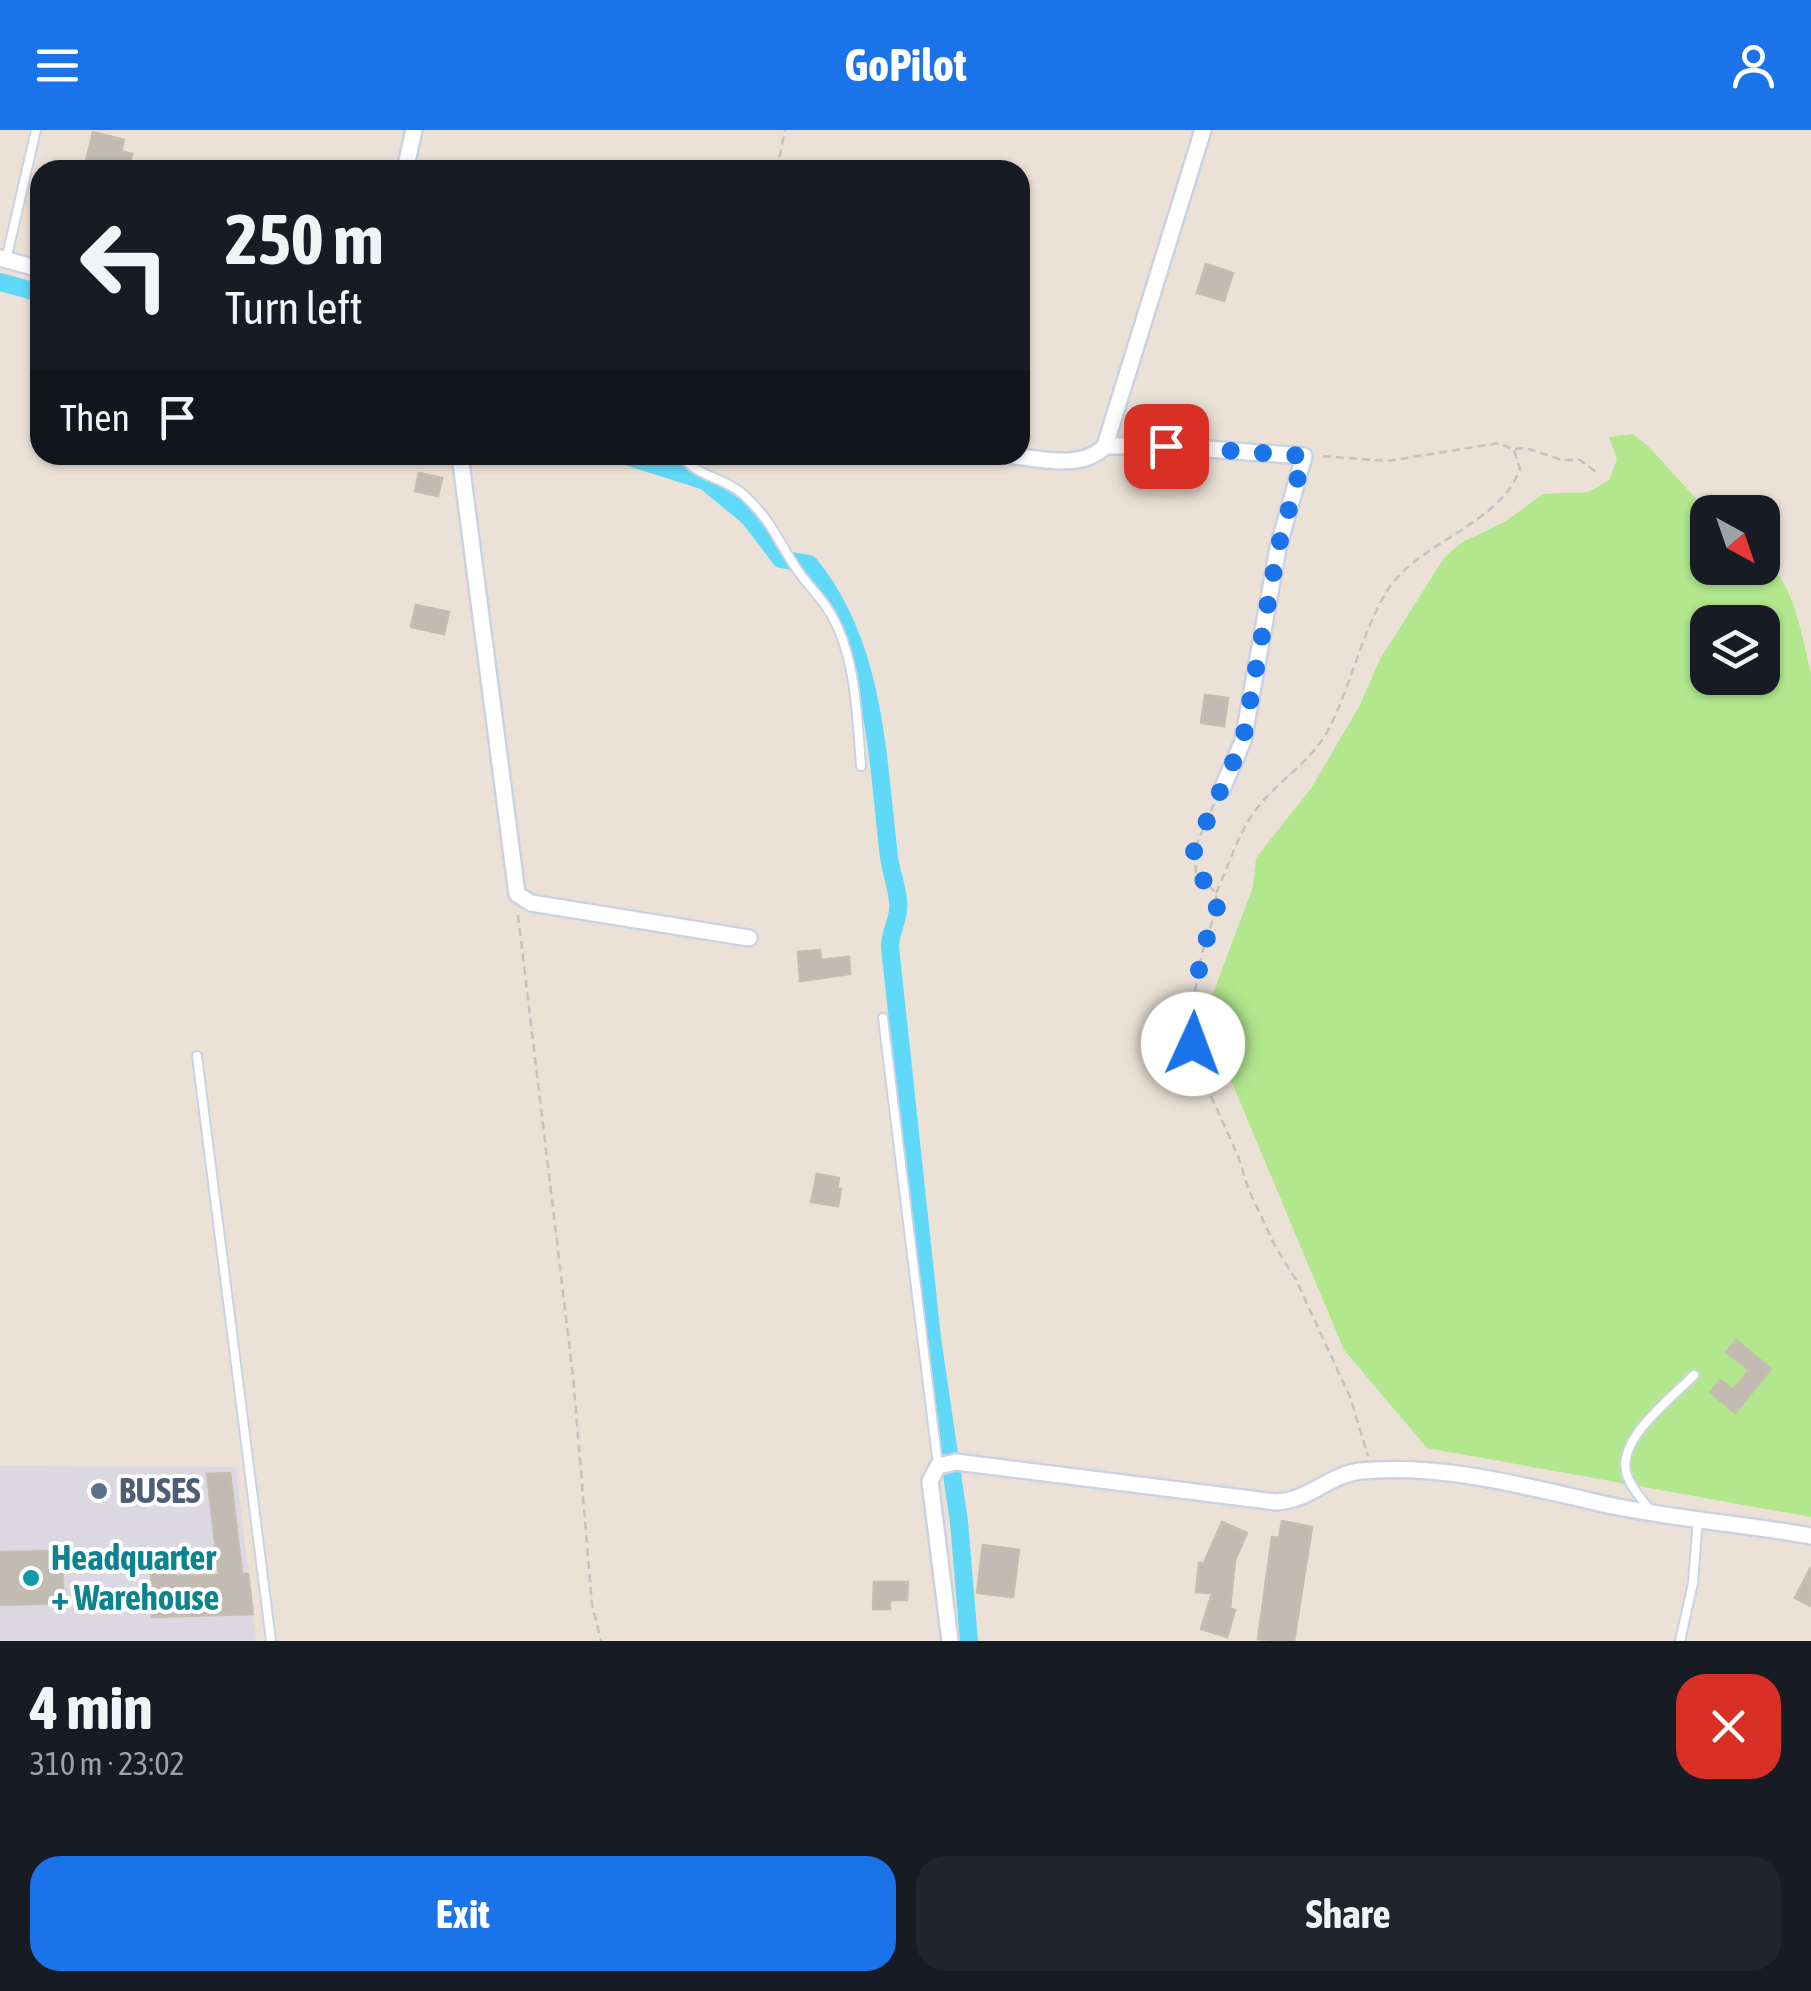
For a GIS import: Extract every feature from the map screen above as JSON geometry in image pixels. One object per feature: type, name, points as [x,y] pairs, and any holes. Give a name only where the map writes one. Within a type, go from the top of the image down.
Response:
[{"type":"street","points":[[407,160],[414,130]]},
{"type":"street","points":[[1030,457],[1075,461],[1105,446],[1203,130]]},
{"type":"street","points":[[3,259],[30,266]]},
{"type":"street","points":[[1105,446],[1166,446],[1304,456],[1278,548],[1243,740],[1222,790]]},
{"type":"street","points":[[461,465],[517,894],[531,903],[749,938]]},
{"type":"street","points":[[950,1641],[930,1493],[930,1481],[946,1464],[1276,1502],[1304,1496],[1340,1476],[1430,1470],[1541,1488],[1651,1512],[1811,1536]]},
{"type":"lane","points":[[3,259],[36,130]]},
{"type":"lane","points":[[689,465],[724,480],[771,522],[795,567],[829,610],[846,652],[861,766]]},
{"type":"lane","points":[[883,1018],[946,1464]]},
{"type":"lane","points":[[197,1056],[272,1641]]},
{"type":"lane","points":[[1651,1512],[1626,1475],[1624,1455],[1631,1440],[1694,1375]]},
{"type":"lane","points":[[1680,1641],[1693,1583],[1698,1518]]},
{"type":"path","points":[[779,160],[786,130]]},
{"type":"path","points":[[1304,456],[1388,462],[1499,443],[1514,450],[1526,448],[1562,460],[1580,460],[1596,472]]},
{"type":"path","points":[[1370,1471],[1368,1448],[1350,1397],[1296,1280],[1256,1206],[1197,1061],[1189,1025],[1202,953],[1217,907],[1216,893],[1232,850],[1256,810],[1294,773],[1328,730],[1387,592],[1406,568],[1446,542],[1506,491],[1520,469],[1514,450]]},
{"type":"path","points":[[1216,893],[1196,873],[1194,850],[1222,790]]},
{"type":"path","points":[[517,894],[574,1376],[592,1604],[601,1641]]},
{"type":"path","points":[[73,1566],[181,1562]]},
{"type":"shaded area","points":[[0,1466],[236,1467],[256,1641],[0,1641]]},
{"type":"green space","points":[[1633,434],[1693,495],[1690,585],[1780,585],[1780,578],[1795,611],[1811,673],[1811,1517],[1427,1448],[1344,1350],[1207,1023],[1212,996],[1253,887],[1256,858],[1312,787],[1360,705],[1380,659],[1444,558],[1461,543],[1506,521],[1543,494],[1589,492],[1609,480],[1617,459],[1609,437]]},
{"type":"building","points":[[93,132],[124,140],[121,151],[132,154],[130,160],[86,160]]},
{"type":"building","points":[[1206,264],[1233,273],[1224,301],[1197,293]]},
{"type":"building","points":[[419,473],[442,478],[438,496],[415,491]]},
{"type":"building","points":[[416,605],[449,612],[444,634],[411,627]]},
{"type":"building","points":[[1205,695],[1228,698],[1224,726],[1201,723]]},
{"type":"building","points":[[820,950],[821,960],[849,957],[850,974],[800,981],[798,952]]},
{"type":"building","points":[[817,1174],[839,1178],[838,1206],[811,1202]]},
{"type":"building","points":[[1736,1340],[1771,1369],[1735,1413],[1710,1392],[1720,1380],[1733,1390],[1749,1370],[1726,1352]]},
{"type":"building","points":[[230,1473],[242,1574],[248,1574],[253,1614],[152,1617],[151,1565],[173,1565],[173,1576],[219,1575],[207,1474]]},
{"type":"building","points":[[1282,1521],[1312,1527],[1294,1641],[1258,1639],[1272,1537],[1279,1538]]},
{"type":"building","points":[[1222,1522],[1247,1533],[1235,1560],[1230,1608],[1235,1610],[1227,1637],[1201,1629],[1212,1593],[1196,1592],[1199,1563],[1204,1563]]},
{"type":"building","points":[[983,1545],[1019,1550],[1013,1597],[977,1593]]},
{"type":"building","name":"Headquarter + Warehouse","points":[[62,1551],[63,1603],[0,1605],[0,1552]]},
{"type":"building","points":[[1811,1567],[1811,1606],[1795,1598]]},
{"type":"building","points":[[874,1582],[908,1582],[907,1600],[890,1600],[890,1609],[873,1609]]},
{"type":"waterway","points":[[0,282],[30,290]]},
{"type":"waterway","points":[[655,465],[705,481],[749,517],[781,559],[809,564],[831,596],[861,666],[870,703],[889,857],[898,897],[890,947],[932,1338],[959,1522],[969,1641]]},
{"type":"place","name":"BUSES","points":[[99,1491]]},
{"type":"place","name":"Headquarter + Warehouse","points":[[31,1578]]},
{"type":"route","points":[[1166,446],[1304,456],[1278,548],[1243,740],[1194,850],[1196,873],[1216,893],[1217,907],[1202,953],[1189,1025],[1193,1044]]}]
